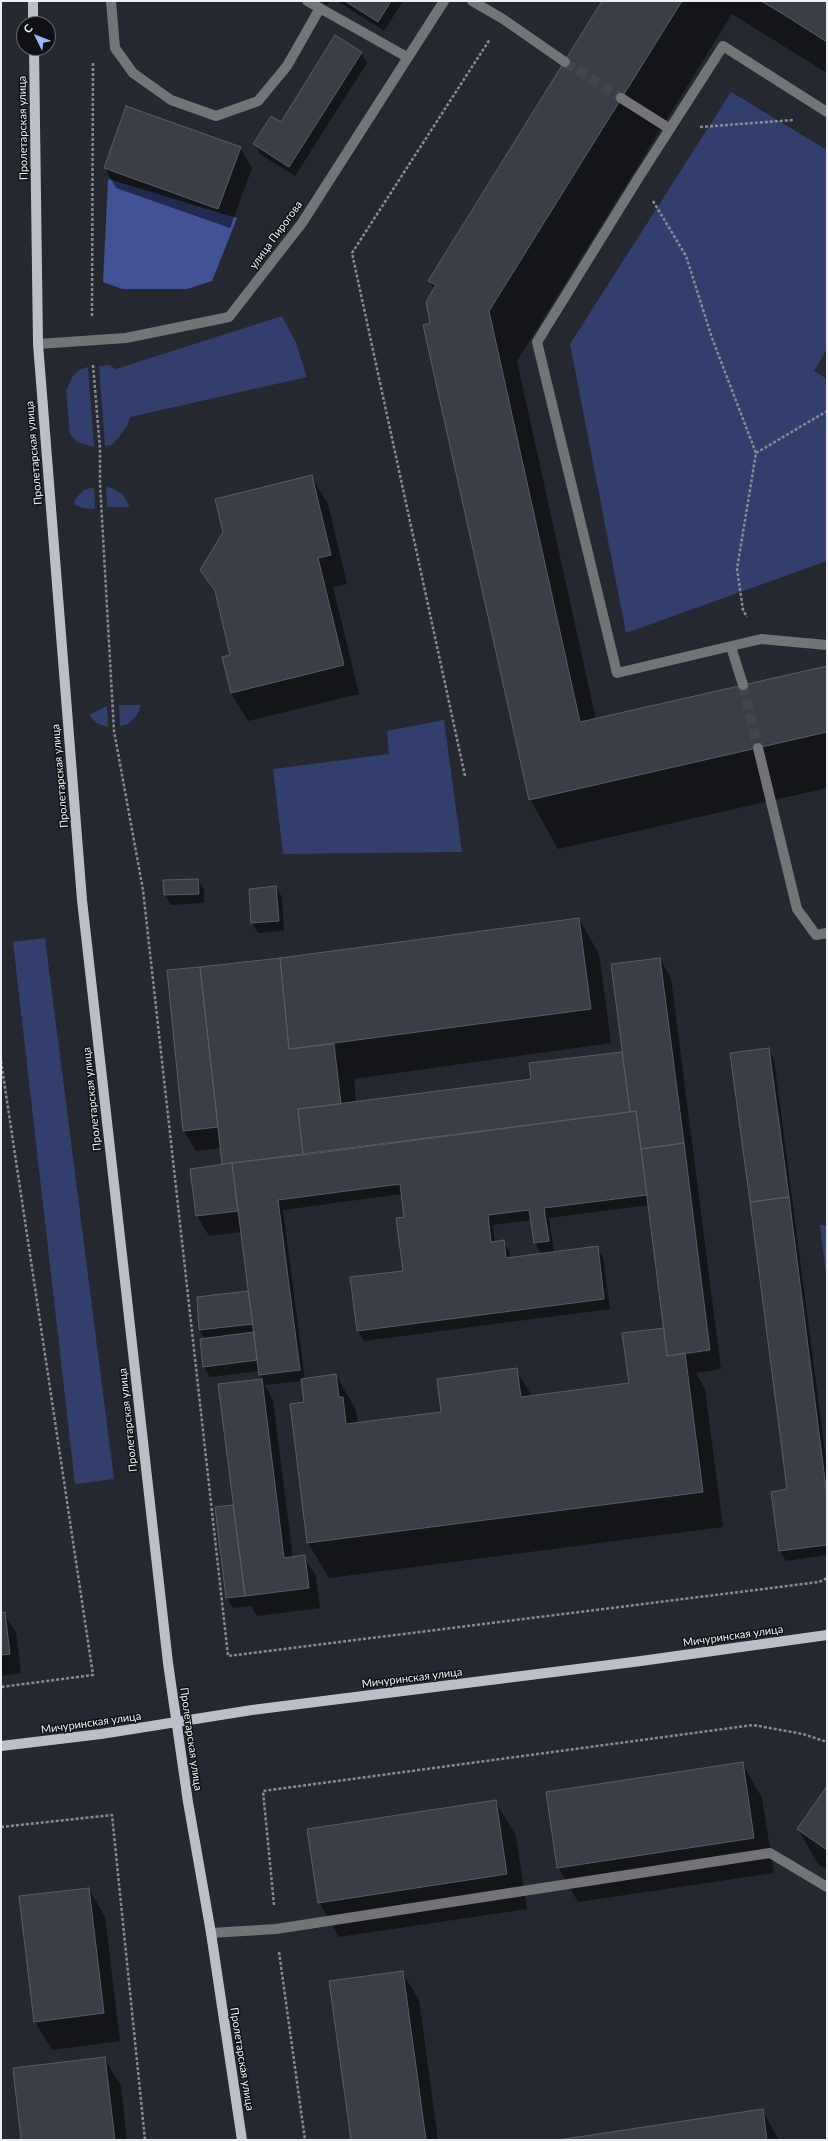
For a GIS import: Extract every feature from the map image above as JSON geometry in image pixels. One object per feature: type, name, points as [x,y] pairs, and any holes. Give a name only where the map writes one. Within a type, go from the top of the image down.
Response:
[{"type":"main road","points":[[33,1],[33,16]]},
{"type":"main road","name":"Пролетарская улица","points":[[34,56],[38,344],[82,900],[168,1663],[188,1802],[211,1933],[242,2140]]},
{"type":"main road","name":"Мичуринская улица","points":[[1,1746],[101,1734],[252,1710],[641,1661],[827,1635]]},
{"type":"street","points":[[111,1],[115,48],[133,73],[171,100],[216,116],[258,101],[287,66],[320,8]]},
{"type":"street","points":[[307,1],[407,57]]},
{"type":"street","name":"улица Пирогова","points":[[38,344],[126,338],[229,317],[302,223],[444,1]]},
{"type":"street","points":[[472,1],[503,19],[564,62]]},
{"type":"street","points":[[827,112],[723,46],[639,177],[537,342],[617,673],[761,639],[827,645]]},
{"type":"street","points":[[621,98],[670,129]]},
{"type":"street","points":[[731,647],[743,685]]},
{"type":"street","points":[[758,748],[797,909],[816,935],[827,933]]},
{"type":"street","points":[[211,1933],[276,1929],[770,1853],[827,1887]]},
{"type":"path","points":[[465,776],[352,253],[503,19]]},
{"type":"path","points":[[93,56],[92,341],[100,449],[100,484],[114,731],[143,890],[228,1656],[819,1582],[827,1578]]},
{"type":"path","points":[[670,129],[796,120]]},
{"type":"path","points":[[639,177],[686,256],[712,338],[756,453],[737,569],[743,610],[761,639]]},
{"type":"path","points":[[756,453],[827,411]]},
{"type":"path","points":[[1,1061],[93,1675],[1,1687]]},
{"type":"path","points":[[305,2140],[276,1929],[263,1791],[753,1725],[803,1734],[827,1742]]},
{"type":"path","points":[[1,1827],[112,1814],[145,2140]]},
{"type":"shaded area","points":[[731,92],[827,150],[827,349],[814,371],[827,379],[827,561],[626,633],[570,344]]},
{"type":"shaded area","points":[[108,179],[237,218],[212,281],[187,289],[122,289],[103,282]]},
{"type":"shaded area","points":[[282,316],[296,343],[307,377],[130,417],[127,426],[119,437],[112,445],[105,446],[99,366],[109,365],[116,369]]},
{"type":"shaded area","points":[[88,367],[94,447],[77,442],[70,434],[66,391],[72,377],[79,370]]},
{"type":"shaded area","points":[[106,486],[123,495],[130,507],[107,507]]},
{"type":"shaded area","points":[[94,487],[95,509],[82,508],[75,505],[74,502],[77,497],[84,490]]},
{"type":"shaded area","points":[[119,705],[141,705],[137,715],[128,724],[120,726]]},
{"type":"shaded area","points":[[107,706],[108,727],[96,723],[89,715]]},
{"type":"shaded area","points":[[444,720],[462,852],[283,854],[273,769],[389,754],[387,731]]},
{"type":"shaded area","points":[[45,938],[114,1479],[75,1484],[13,942]]},
{"type":"shaded area","points":[[820,1225],[827,1225],[827,1284]]},
{"type":"building","points":[[345,1],[391,1],[378,22]]},
{"type":"building","points":[[602,1],[682,1],[489,311],[580,722],[827,666],[827,732],[529,800],[423,325],[430,323],[426,302],[436,285],[428,281]]},
{"type":"building","points":[[761,1],[827,1],[827,42],[783,14]]},
{"type":"building","points":[[335,35],[362,52],[289,167],[253,144],[271,116],[281,122]]},
{"type":"building","points":[[126,106],[241,147],[218,209],[104,168]]},
{"type":"building","points":[[312,475],[331,555],[318,558],[344,665],[231,693],[222,657],[230,655],[215,591],[200,570],[223,532],[215,499]]},
{"type":"building","points":[[198,879],[199,894],[164,895],[163,880]]},
{"type":"building","points":[[276,886],[279,921],[251,923],[249,889]]},
{"type":"building","points":[[579,918],[591,1009],[289,1049],[280,958]]},
{"type":"building","points":[[280,958],[289,1049],[334,1044],[341,1104],[298,1109],[303,1155],[222,1164],[200,967]]},
{"type":"building","points":[[660,958],[684,1143],[641,1149],[636,1111],[630,1112],[611,964]]},
{"type":"building","points":[[200,967],[218,1127],[183,1131],[167,970]]},
{"type":"building","points":[[769,1048],[789,1197],[750,1202],[730,1053]]},
{"type":"building","points":[[622,1052],[630,1112],[303,1155],[298,1109],[531,1079],[529,1063]]},
{"type":"building","points":[[636,1111],[647,1195],[544,1208],[549,1241],[534,1243],[529,1210],[488,1215],[491,1242],[504,1240],[506,1258],[598,1246],[604,1299],[357,1331],[350,1277],[403,1271],[396,1218],[404,1217],[400,1184],[278,1200],[300,1370],[259,1375],[232,1163]]},
{"type":"building","points":[[684,1143],[710,1350],[667,1356],[641,1149]]},
{"type":"building","points":[[232,1163],[238,1211],[196,1216],[190,1169]]},
{"type":"building","points":[[789,1197],[827,1496],[827,1545],[779,1551],[771,1492],[787,1489],[750,1202]]},
{"type":"building","points":[[248,1291],[253,1324],[199,1330],[197,1297]]},
{"type":"building","points":[[664,1328],[667,1356],[685,1353],[703,1492],[307,1543],[290,1404],[304,1402],[301,1379],[336,1374],[339,1397],[343,1397],[346,1424],[441,1412],[437,1379],[517,1368],[521,1397],[629,1383],[622,1333]]},
{"type":"building","points":[[254,1332],[257,1360],[203,1367],[200,1339]]},
{"type":"building","points":[[262,1379],[284,1558],[305,1555],[309,1588],[245,1596],[218,1384]]},
{"type":"building","points":[[233,1505],[245,1596],[226,1598],[215,1507]]},
{"type":"building","points":[[5,1612],[10,1654],[1,1655],[1,1613]]},
{"type":"building","points":[[743,1762],[754,1838],[557,1868],[546,1792]]},
{"type":"building","points":[[827,1786],[827,1850],[797,1829]]},
{"type":"building","points":[[496,1800],[507,1874],[318,1903],[307,1829]]},
{"type":"building","points":[[89,1888],[104,2013],[34,2022],[19,1896]]},
{"type":"building","points":[[403,1971],[426,2140],[351,2140],[329,1981]]},
{"type":"building","points":[[105,2057],[115,2140],[21,2140],[13,2068]]},
{"type":"building","points":[[763,2109],[767,2140],[558,2140]]},
{"type":"tunnel","points":[[565,62],[621,98]]},
{"type":"tunnel","points":[[743,685],[758,748]]}]
